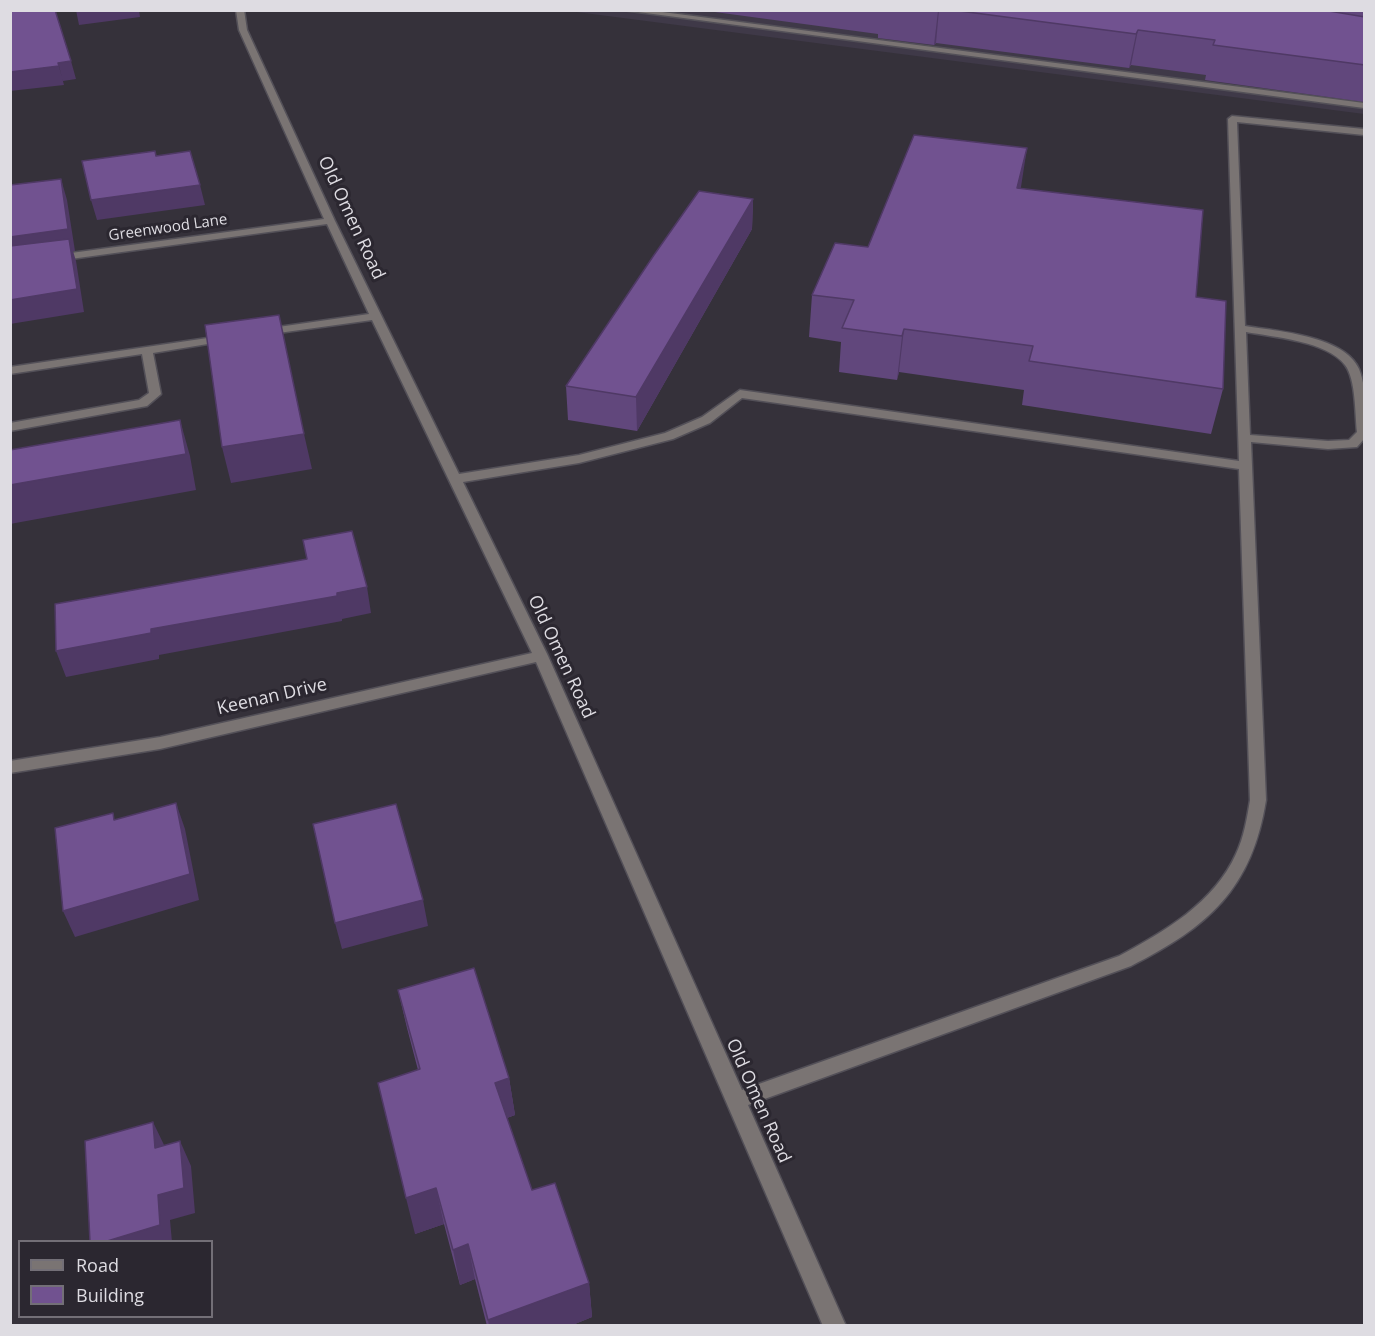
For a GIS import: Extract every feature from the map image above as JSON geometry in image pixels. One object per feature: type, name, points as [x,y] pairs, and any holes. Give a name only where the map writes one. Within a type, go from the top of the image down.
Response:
[{"type":"street","name":"Old Omen Road","points":[[240,10],[243,30],[330,220],[541,656],[835,1326]]},
{"type":"street","points":[[626,10],[1365,106]]},
{"type":"street","points":[[736,1101],[1125,961],[1175,934],[1205,907],[1229,880],[1244,856],[1254,826],[1258,800],[1232,119],[1365,132]]},
{"type":"street","name":"Greenwood Lane","points":[[46,260],[330,220]]},
{"type":"street","points":[[10,371],[376,316]]},
{"type":"street","points":[[1240,328],[1304,340],[1334,351],[1351,363],[1362,399],[1363,433],[1353,444],[1328,446],[1244,438]]},
{"type":"street","points":[[10,427],[143,403],[155,394],[147,350]]},
{"type":"street","points":[[455,479],[579,459],[669,436],[706,420],[740,394],[1245,466]]},
{"type":"street","name":"Keenan Drive","points":[[10,767],[160,742],[541,656]]},
{"type":"shaded area","points":[[569,11],[1364,11],[1364,114]]},
{"type":"building","points":[[10,10],[55,10],[71,61],[58,63],[59,66],[10,72]]},
{"type":"building","points":[[952,10],[1323,10],[1365,17],[1365,65],[1213,45],[1215,40],[1138,30],[1136,34]]},
{"type":"building","points":[[914,135],[1027,148],[1017,188],[1203,210],[1196,297],[1226,301],[1223,389],[1029,361],[1033,346],[904,329],[902,336],[842,328],[854,300],[812,295],[835,243],[868,247]]},
{"type":"building","points":[[155,151],[156,156],[190,151],[200,185],[91,200],[82,161]]},
{"type":"building","points":[[61,179],[68,229],[10,237],[10,185]]},
{"type":"building","points":[[699,191],[753,199],[636,397],[566,386],[654,255]]},
{"type":"building","points":[[69,239],[77,289],[10,300],[10,246]]},
{"type":"building","points":[[279,315],[304,434],[222,447],[205,325]]},
{"type":"building","points":[[180,420],[186,454],[10,485],[10,450]]},
{"type":"building","points":[[352,531],[367,587],[337,593],[337,596],[151,629],[151,633],[56,651],[55,604],[307,559],[303,540]]},
{"type":"building","points":[[176,803],[190,874],[63,911],[55,828],[113,813],[114,820]]},
{"type":"building","points":[[396,804],[423,900],[335,923],[313,824]]},
{"type":"building","points":[[474,968],[509,1078],[495,1083],[532,1190],[555,1183],[589,1283],[488,1320],[468,1244],[453,1250],[436,1188],[406,1198],[378,1083],[420,1069],[398,990]]},
{"type":"building","points":[[153,1122],[155,1148],[180,1141],[184,1188],[158,1195],[160,1225],[111,1240],[90,1240],[85,1141]]}]
